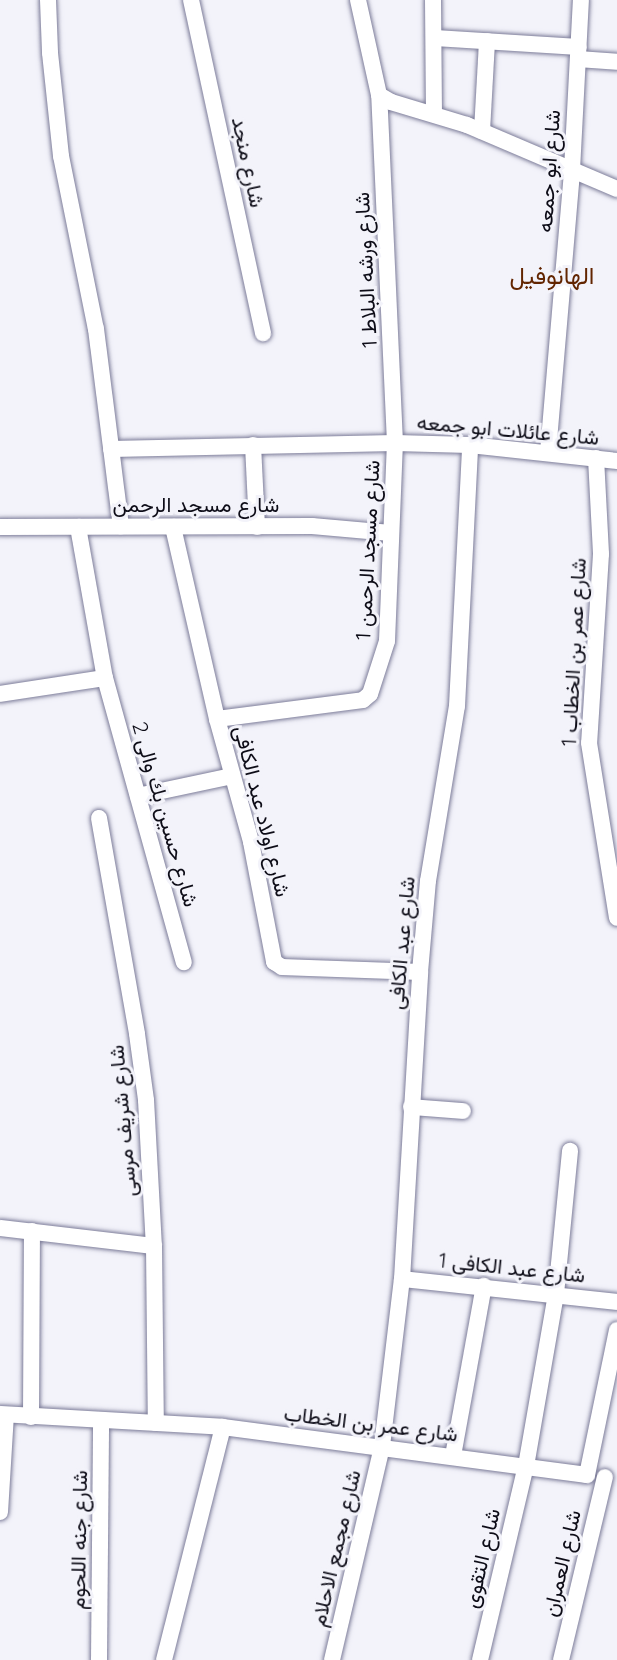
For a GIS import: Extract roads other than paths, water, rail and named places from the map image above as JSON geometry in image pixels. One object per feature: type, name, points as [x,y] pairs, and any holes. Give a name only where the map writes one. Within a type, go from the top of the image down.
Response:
[{"type":"street","points":[[48,0],[51,64],[61,156],[96,329],[121,526]]},
{"type":"street","name":"شارع منجد","points":[[191,0],[263,333]]},
{"type":"street","name":"شارع ورشه البلاط 1","points":[[358,0],[379,95],[395,443]]},
{"type":"street","points":[[433,0],[434,114]]},
{"type":"street","name":"شارع ابو جمعه","points":[[548,452],[572,170],[581,0]]},
{"type":"street","points":[[435,38],[487,41],[578,53],[617,62]]},
{"type":"street","points":[[482,131],[487,41]]},
{"type":"street","points":[[379,95],[391,102],[482,131],[617,189]]},
{"type":"street","name":"شارع عائلات ابو جمعه","points":[[111,448],[395,443],[470,445],[617,461]]},
{"type":"street","name":"شارع مسجد الرحمن 1","points":[[217,719],[363,700],[370,694],[389,626],[395,443]]},
{"type":"street","points":[[253,445],[257,527]]},
{"type":"street","name":"شارع عبد الكافى","points":[[382,1446],[402,1279],[411,1107],[428,880],[457,706],[470,445]]},
{"type":"street","name":"شارع عمر بن الخطاب 1","points":[[596,458],[602,554],[589,743],[617,918]]},
{"type":"street","name":"شارع مسجد الرحمن","points":[[0,527],[312,526],[391,533]]},
{"type":"street","name":"شارع حسين بك والى 2","points":[[78,527],[105,678],[184,962]]},
{"type":"street","name":"شارع اولاد عبد الكافى","points":[[173,527],[217,719],[250,842],[276,964],[420,972]]},
{"type":"street","points":[[0,694],[105,678]]},
{"type":"street","points":[[138,796],[232,776]]},
{"type":"street","name":"شارع شريف مرسى","points":[[99,818],[137,1034],[146,1100],[154,1246],[156,1424]]},
{"type":"street","points":[[411,1107],[463,1111]]},
{"type":"street","name":"شارع التقوى","points":[[480,1660],[526,1466],[556,1294],[570,1151]]},
{"type":"street","points":[[0,1228],[154,1246]]},
{"type":"street","points":[[31,1417],[32,1231]]},
{"type":"street","name":"شارع عبد الكافى 1","points":[[402,1279],[617,1302]]},
{"type":"street","points":[[453,1456],[484,1286]]},
{"type":"street","points":[[587,1475],[617,1330]]},
{"type":"street","points":[[0,1512],[3,1414]]},
{"type":"street","name":"شارع عمر بن الخطاب","points":[[3,1414],[223,1427],[382,1446],[611,1478]]},
{"type":"street","name":"شارع جنه اللحوم","points":[[99,1660],[101,1420]]},
{"type":"street","points":[[164,1660],[223,1427]]},
{"type":"street","name":"شارع مجمع الاحلام","points":[[332,1660],[382,1446]]},
{"type":"street","name":"شارع العمران","points":[[561,1660],[611,1478]]},
{"type":"district","name":"الهانوفيل","points":[[552,276]]}]
